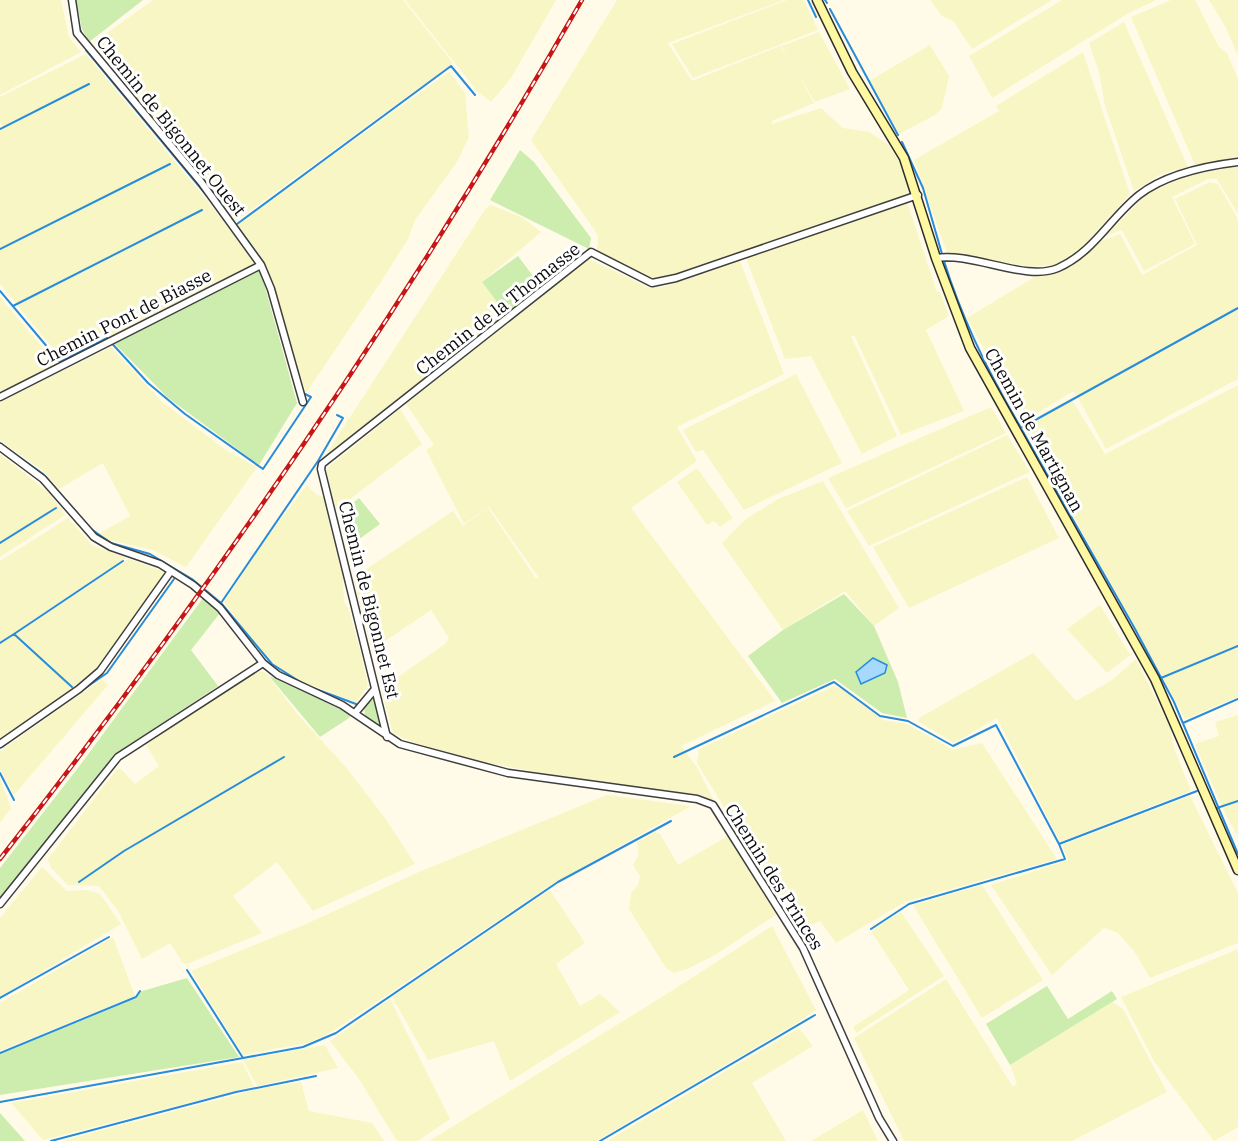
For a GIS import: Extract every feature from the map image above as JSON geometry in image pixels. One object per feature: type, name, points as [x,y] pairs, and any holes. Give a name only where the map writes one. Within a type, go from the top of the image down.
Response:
[{"type":"main road","name":"Chemin de Martignan","points":[[817,0],[852,72],[904,158],[962,330],[983,375],[1155,679],[1238,870]]},
{"type":"street","name":"Chemin de Bigonnet Ouest","points":[[72,0],[77,33],[201,182],[261,265],[271,289],[303,402]]},
{"type":"street","points":[[936,258],[988,262],[1028,270],[1055,269],[1088,249],[1131,202],[1149,188],[1197,170],[1238,162]]},
{"type":"street","name":"Chemin de la Thomasse","points":[[321,469],[325,462],[591,252],[634,276],[652,283],[676,278],[918,195]]},
{"type":"street","name":"Chemin Pont de Biasse","points":[[0,397],[261,265]]},
{"type":"street","name":"Chemin des Princes","points":[[0,447],[43,479],[88,531],[102,543],[149,559],[171,571],[220,608],[263,663],[278,675],[355,713],[400,744],[508,773],[697,799],[712,805],[803,948],[879,1118],[893,1141]]},
{"type":"street","name":"Chemin de Bigonnet Est","points":[[321,469],[387,737]]},
{"type":"street","points":[[0,744],[79,689],[100,671],[171,571]]},
{"type":"street","points":[[0,904],[117,757],[263,663]]},
{"type":"street","points":[[355,713],[375,689]]},
{"type":"shaded area","points":[[0,0],[61,0],[69,37],[81,52],[0,95]]},
{"type":"shaded area","points":[[153,0],[403,0],[453,63],[236,221],[95,46],[96,41]]},
{"type":"shaded area","points":[[405,0],[556,0],[511,78],[491,102],[477,91]]},
{"type":"shaded area","points":[[617,0],[784,0],[668,43],[692,81],[780,46],[789,60],[781,46],[819,32],[850,89],[815,102],[795,69],[814,103],[772,121],[772,124],[821,108],[843,128],[869,132],[889,145],[899,161],[907,182],[909,196],[663,279],[651,280],[597,252],[598,235],[531,140]]},
{"type":"shaded area","points":[[787,0],[804,0],[818,30],[693,78],[672,44]]},
{"type":"shaded area","points":[[930,0],[1052,0],[972,49],[953,21],[942,16]]},
{"type":"shaded area","points":[[1062,0],[1156,0],[1127,14],[992,98],[969,56]]},
{"type":"shaded area","points":[[1171,0],[1195,0],[1219,47],[1227,53],[1238,79],[1238,157],[1195,165],[1131,17]]},
{"type":"shaded area","points":[[1209,0],[1238,0],[1238,56],[1226,28]]},
{"type":"shaded area","points":[[1124,22],[1188,167],[1161,174],[1134,191],[1105,106],[1099,72],[1089,43]]},
{"type":"shaded area","points":[[930,45],[949,76],[942,108],[935,115],[899,134],[869,81]]},
{"type":"shaded area","points":[[1083,52],[1130,194],[1077,253],[1055,265],[1032,267],[947,253],[914,160],[999,111],[996,106]]},
{"type":"shaded area","points":[[86,54],[209,203],[254,262],[253,267],[112,337],[108,334],[61,358],[0,284],[0,130],[4,128],[0,122],[0,97]]},
{"type":"shaded area","points":[[449,72],[465,93],[469,137],[457,162],[415,220],[408,239],[379,285],[306,393],[268,272],[237,224]]},
{"type":"shaded area","points":[[1238,166],[1238,214],[1217,179],[1208,179],[1172,197],[1195,244],[1144,271],[1122,230],[1105,236],[1148,193],[1190,175]]},
{"type":"shaded area","points":[[1210,182],[1218,184],[1238,219],[1238,379],[1106,449],[1074,391],[1024,421],[967,318],[1038,275],[1052,274],[1066,269],[1103,240],[1120,234],[1142,275],[1197,245],[1175,199]]},
{"type":"shaded area","points":[[907,202],[937,292],[940,292],[949,316],[926,330],[964,411],[901,435],[854,335],[851,336],[897,436],[862,454],[811,356],[785,359],[746,258]]},
{"type":"shaded area","points":[[491,205],[523,218],[541,232],[482,282],[507,315],[327,458],[326,454],[486,208]]},
{"type":"shaded area","points":[[589,259],[650,288],[667,286],[740,261],[784,374],[677,427],[697,461],[631,508],[775,701],[681,746],[697,767],[715,803],[702,795],[572,779],[475,760],[412,742],[393,733],[381,689],[445,644],[449,638],[431,610],[372,650],[353,578],[453,511],[463,526],[488,508],[535,577],[533,578],[539,578],[489,507],[464,524],[426,450],[434,445],[406,404]]},
{"type":"shaded area","points":[[0,297],[57,365],[0,393]]},
{"type":"shaded area","points":[[111,347],[161,401],[227,451],[257,467],[186,567],[153,550],[105,539],[100,533],[130,516],[103,463],[59,489],[42,470],[0,441],[0,402]]},
{"type":"shaded area","points":[[796,374],[842,463],[744,510],[703,450],[696,452],[683,430]]},
{"type":"shaded area","points":[[1238,385],[1238,697],[1185,719],[1023,425],[1071,398],[1105,454]]},
{"type":"shaded area","points":[[991,407],[1006,433],[846,508],[828,478]]},
{"type":"shaded area","points":[[400,409],[422,444],[336,510],[326,469]]},
{"type":"shaded area","points":[[1007,435],[1030,472],[869,546],[847,511]]},
{"type":"shaded area","points":[[0,454],[49,493],[65,515],[0,557]]},
{"type":"shaded area","points":[[697,468],[733,518],[720,527],[714,521],[707,525],[677,482]]},
{"type":"shaded area","points":[[1027,477],[1059,538],[909,608],[873,547]]},
{"type":"shaded area","points":[[823,481],[899,608],[874,626],[845,591],[783,630],[722,543],[746,519],[778,499]]},
{"type":"shaded area","points":[[307,485],[317,495],[323,497],[343,579],[344,602],[349,610],[361,654],[368,686],[356,702],[297,680],[266,658],[224,602],[265,540]]},
{"type":"shaded area","points":[[68,518],[92,545],[126,558],[0,642],[0,561]]},
{"type":"shaded area","points":[[129,559],[163,571],[163,576],[136,616],[99,668],[73,691],[0,741],[0,644]]},
{"type":"shaded area","points":[[1100,605],[1130,655],[1107,673],[1067,629]]},
{"type":"shaded area","points":[[1033,653],[1076,701],[1112,680],[1136,659],[1170,727],[1174,748],[1191,791],[1060,842],[997,718],[954,743],[919,722],[919,718]]},
{"type":"shaded area","points":[[258,672],[265,672],[298,715],[345,766],[385,818],[415,864],[313,911],[277,862],[233,896],[262,933],[187,964],[183,963],[170,943],[142,959],[118,911],[99,886],[68,885],[51,868],[48,859],[117,769],[121,769],[135,784],[159,766],[146,745],[224,689]]},
{"type":"shaded area","points":[[102,679],[108,685],[14,795],[0,769],[0,751]]},
{"type":"shaded area","points":[[834,686],[842,689],[883,720],[907,724],[953,750],[982,743],[1057,859],[905,902],[836,943],[820,921],[800,930],[697,763],[699,749]]},
{"type":"shaded area","points":[[1238,715],[1238,837],[1222,807],[1195,744],[1219,736],[1215,722]]},
{"type":"shaded area","points":[[0,778],[11,808],[0,823]]},
{"type":"shaded area","points":[[607,795],[691,806],[549,886],[333,1031],[311,1042],[243,1055],[191,971],[306,924],[419,872]]},
{"type":"shaded area","points":[[1190,796],[1238,893],[1238,943],[1150,978],[1134,951],[1118,933],[1104,928],[1052,975],[991,885],[1068,860],[1062,845]]},
{"type":"shaded area","points":[[655,832],[660,834],[678,865],[728,836],[777,914],[715,955],[687,969],[674,973],[666,968],[629,909],[631,893],[638,885],[640,876],[633,865],[639,854],[637,843]]},
{"type":"shaded area","points":[[42,867],[67,891],[87,890],[100,894],[121,924],[0,997],[0,918]]},
{"type":"shaded area","points":[[982,885],[1043,980],[982,1018],[913,905]]},
{"type":"shaded area","points":[[550,890],[585,943],[556,964],[580,1006],[600,994],[620,1012],[510,1081],[494,1041],[428,1060],[392,997]]},
{"type":"shaded area","points":[[901,912],[944,976],[856,1033],[853,1027],[909,990],[871,931]]},
{"type":"shaded area","points":[[772,926],[816,1010],[797,1023],[596,1141],[429,1141],[662,997]]},
{"type":"shaded area","points":[[113,937],[135,996],[0,1051],[0,1003]]},
{"type":"shaded area","points":[[1238,949],[1238,1127],[1214,1141],[1155,1063],[1121,997]]},
{"type":"shaded area","points":[[946,979],[1013,1087],[1017,1083],[1010,1065],[1112,1002],[1123,1009],[1167,1092],[1072,1141],[904,1141],[854,1038]]},
{"type":"shaded area","points":[[390,999],[450,1119],[418,1141],[397,1141],[359,1079],[330,1041]]},
{"type":"shaded area","points":[[799,1028],[813,1046],[752,1083],[786,1141],[607,1141]]},
{"type":"shaded area","points":[[325,1045],[338,1068],[257,1086],[243,1060]]},
{"type":"shaded area","points":[[242,1062],[254,1086],[43,1140],[11,1103]]},
{"type":"shaded area","points":[[301,1082],[309,1111],[372,1123],[384,1141],[61,1141],[258,1089]]},
{"type":"shaded area","points":[[863,1110],[878,1141],[811,1141]]},
{"type":"green space","points":[[76,0],[143,0],[89,42],[82,29]]},
{"type":"green space","points":[[520,150],[534,162],[591,238],[589,249],[490,200]]},
{"type":"green space","points":[[518,256],[542,288],[507,315],[482,282]]},
{"type":"green space","points":[[260,269],[297,403],[259,465],[167,397],[114,343]]},
{"type":"green space","points":[[359,498],[380,524],[347,548],[339,514]]},
{"type":"green space","points":[[844,594],[874,626],[898,682],[907,718],[882,713],[835,679],[782,703],[748,656],[783,630]]},
{"type":"green space","points":[[203,598],[220,613],[191,650],[218,686],[124,748],[109,762],[0,898],[0,868],[81,764]]},
{"type":"green space","points":[[269,676],[351,714],[349,718],[320,737]]},
{"type":"green space","points":[[375,698],[384,731],[365,715],[364,707]]},
{"type":"green space","points":[[187,978],[239,1057],[0,1095],[0,1054],[137,998],[139,992]]},
{"type":"green space","points":[[1047,986],[1068,1019],[1112,991],[1117,999],[1010,1065],[986,1024]]},
{"type":"green space","points":[[0,1113],[25,1141],[0,1141]]},
{"type":"water","points":[[873,658],[887,665],[885,673],[861,684],[856,672]]},
{"type":"waterway","points":[[808,0],[816,17]]},
{"type":"waterway","points":[[830,9],[898,135]]},
{"type":"waterway","points":[[78,23],[82,35]]},
{"type":"waterway","points":[[86,50],[208,197]]},
{"type":"waterway","points":[[237,224],[451,66],[475,95]]},
{"type":"waterway","points":[[0,129],[89,84]]},
{"type":"waterway","points":[[133,96],[203,180]]},
{"type":"waterway","points":[[902,142],[923,188],[942,254]]},
{"type":"waterway","points":[[0,249],[170,164]]},
{"type":"waterway","points":[[208,186],[263,262],[267,273]]},
{"type":"waterway","points":[[13,306],[202,210]]},
{"type":"waterway","points":[[961,261],[944,261],[977,346],[1020,426]]},
{"type":"waterway","points":[[0,291],[60,362],[107,338],[148,383],[185,414],[263,469],[311,397],[303,393]]},
{"type":"waterway","points":[[1019,429],[1238,308]]},
{"type":"waterway","points":[[221,603],[318,461],[343,418],[337,415]]},
{"type":"waterway","points":[[1022,430],[1174,702],[1238,854]]},
{"type":"waterway","points":[[0,443],[43,474],[78,514]]},
{"type":"waterway","points":[[0,543],[56,508]]},
{"type":"waterway","points":[[91,529],[111,543],[150,554],[192,579],[221,603],[272,664],[305,685]]},
{"type":"waterway","points":[[14,634],[123,561]]},
{"type":"waterway","points":[[71,698],[107,673],[174,579]]},
{"type":"waterway","points":[[0,643],[14,634],[72,687]]},
{"type":"waterway","points":[[1161,678],[1238,646]]},
{"type":"waterway","points":[[674,757],[834,682],[880,716],[908,721],[953,746],[996,725],[1059,844]]},
{"type":"waterway","points":[[313,688],[356,704]]},
{"type":"waterway","points":[[1183,723],[1238,699]]},
{"type":"waterway","points":[[0,748],[57,708]]},
{"type":"waterway","points":[[79,882],[124,851],[284,757]]},
{"type":"waterway","points":[[0,773],[14,800]]},
{"type":"waterway","points":[[871,929],[909,904],[1065,859],[1059,844],[1197,791]]},
{"type":"waterway","points":[[1217,808],[1238,801]]},
{"type":"waterway","points":[[187,970],[243,1058],[303,1047],[336,1033],[558,882],[671,821]]},
{"type":"waterway","points":[[0,998],[109,937]]},
{"type":"waterway","points":[[0,1053],[136,997],[140,991]]},
{"type":"waterway","points":[[600,1141],[815,1015]]},
{"type":"waterway","points":[[0,1102],[243,1058]]},
{"type":"waterway","points":[[51,1141],[236,1092],[316,1076]]},
{"type":"railway","points":[[0,859],[157,652],[306,440],[448,223],[582,0]]}]
